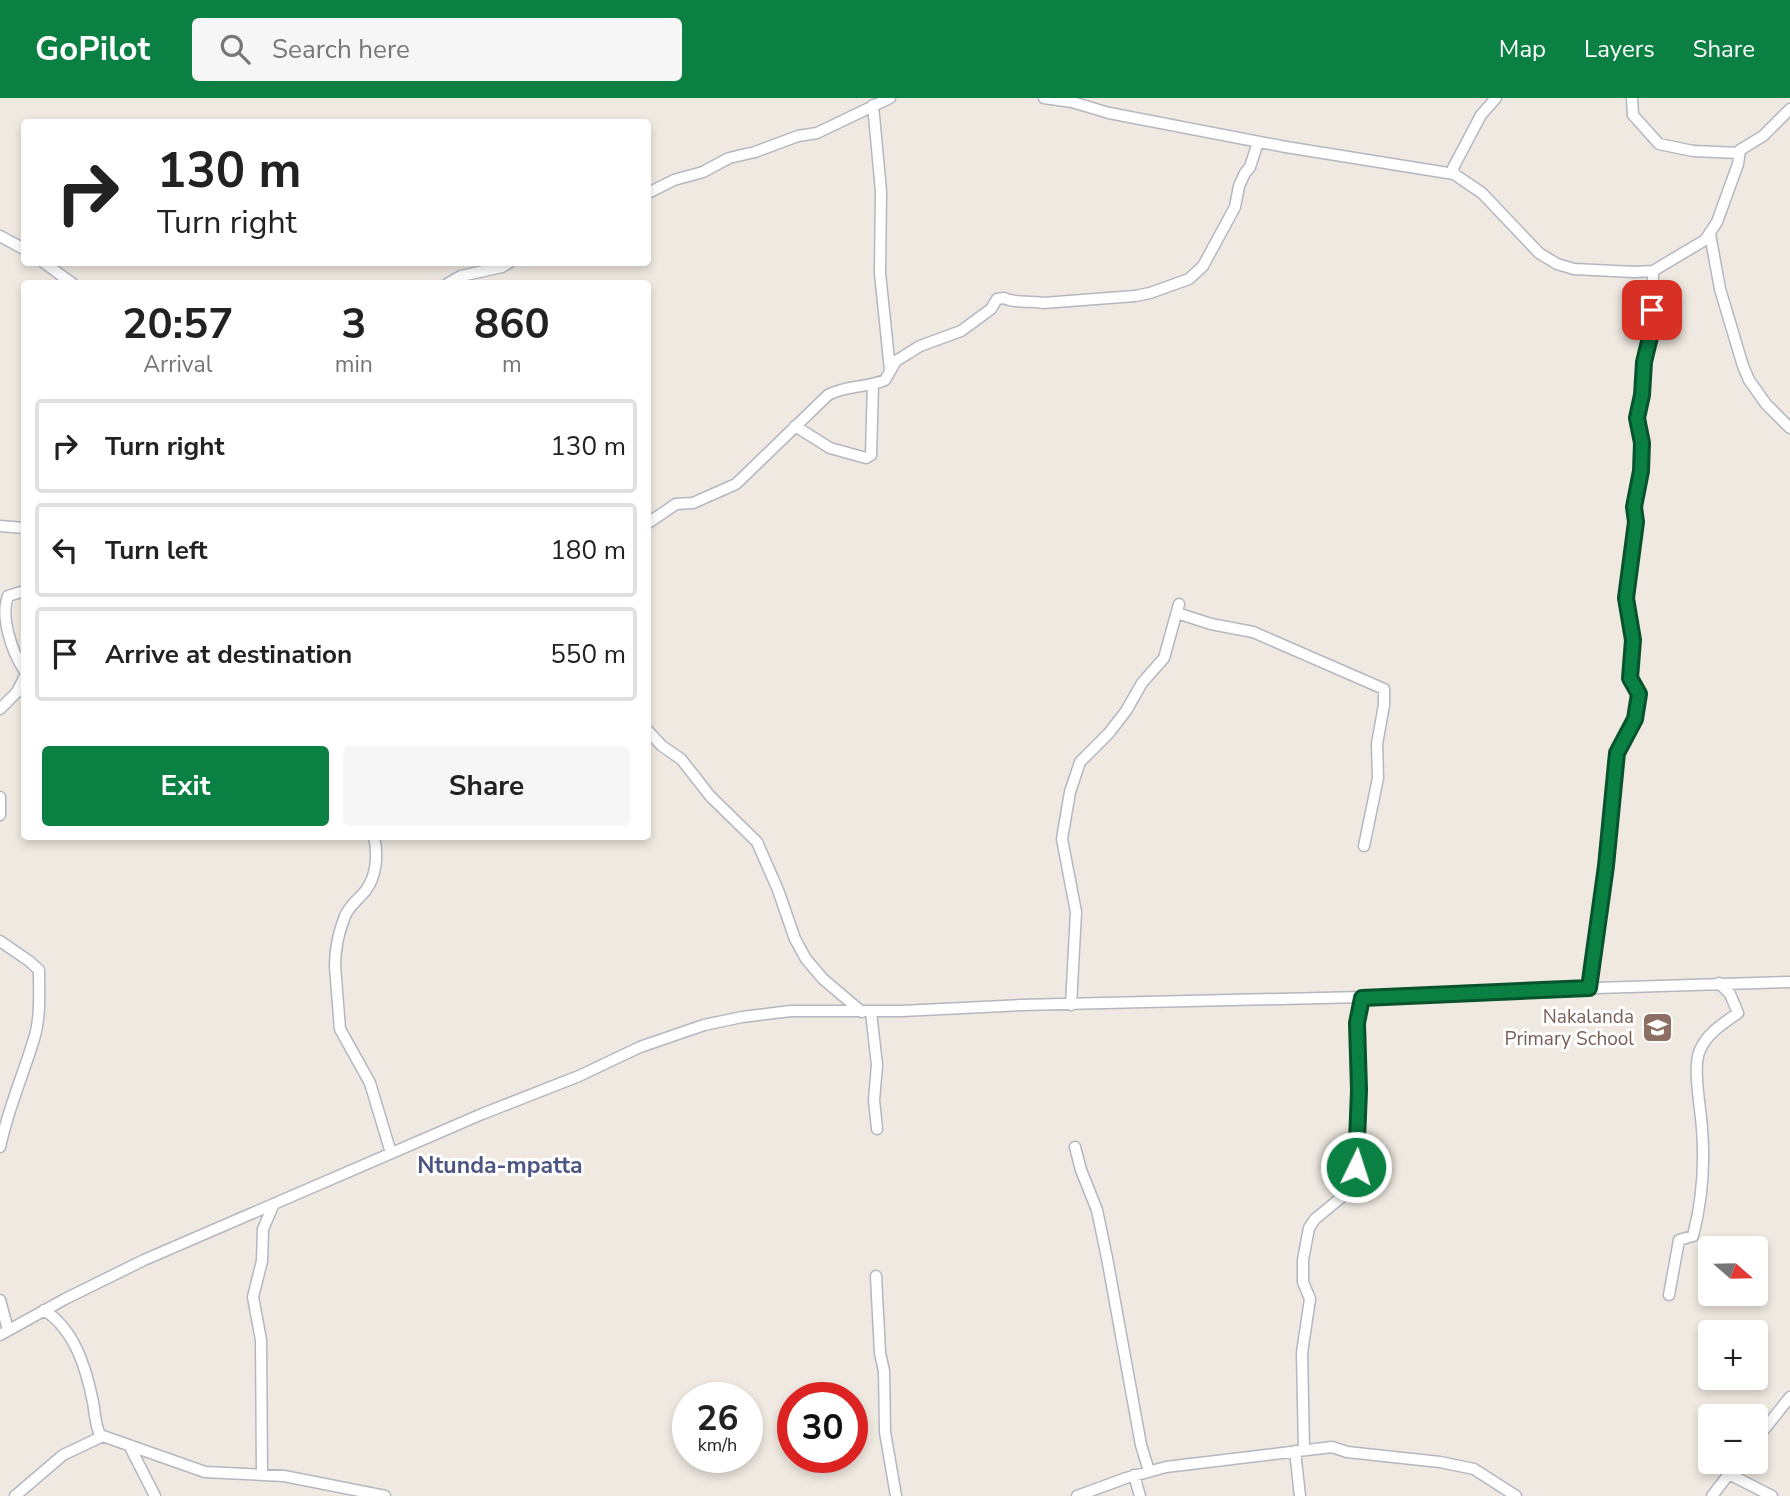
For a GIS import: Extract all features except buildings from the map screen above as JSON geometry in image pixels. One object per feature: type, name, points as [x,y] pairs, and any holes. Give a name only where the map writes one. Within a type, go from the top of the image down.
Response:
[{"type":"street","points":[[1044,98],[1258,142],[1454,174],[1482,193],[1532,247],[1557,264],[1574,269],[1634,272],[1653,271],[1705,240],[1717,222],[1742,147],[1763,135],[1790,109]]},
{"type":"street","points":[[1454,174],[1453,168],[1481,115],[1496,98]]},
{"type":"street","points":[[1632,98],[1633,116],[1660,144],[1693,151],[1739,153]]},
{"type":"street","points":[[651,191],[674,180],[703,172],[729,158],[817,132],[887,99]]},
{"type":"street","points":[[873,104],[881,191],[880,273],[890,370]]},
{"type":"street","points":[[651,521],[676,504],[693,503],[736,484],[828,395],[846,388],[886,380],[897,361],[920,346],[961,331],[991,309],[1001,298],[1011,302],[1031,300],[1042,303],[1135,296],[1189,279],[1203,266],[1235,207],[1239,186],[1244,173],[1250,167],[1258,142]]},
{"type":"street","points":[[1710,234],[1720,289],[1743,366],[1749,380],[1766,404],[1790,428]]},
{"type":"street","points":[[0,236],[21,247]]},
{"type":"street","points":[[48,266],[68,280]]},
{"type":"street","points":[[454,280],[504,266]]},
{"type":"street","points":[[1589,988],[1606,866],[1617,753],[1635,719],[1639,694],[1630,678],[1633,640],[1626,598],[1636,522],[1634,507],[1641,471],[1642,443],[1637,418],[1642,395],[1644,362],[1652,329],[1653,271]]},
{"type":"street","points":[[795,426],[830,448],[866,458],[871,455],[873,384]]},
{"type":"street","points":[[0,526],[21,528]]},
{"type":"street","points":[[21,593],[8,596],[4,601],[4,627],[21,666]]},
{"type":"street","points":[[1071,1005],[1076,912],[1062,843],[1070,792],[1080,762],[1109,733],[1142,683],[1164,658],[1178,609],[1211,624],[1253,632],[1384,689],[1377,744],[1378,778],[1364,846]]},
{"type":"street","points":[[0,709],[21,684]]},
{"type":"street","points":[[651,734],[681,759],[710,796],[757,842],[778,890],[794,939],[806,959],[823,979],[866,1012],[877,1065],[874,1100],[877,1129]]},
{"type":"street","points":[[0,797],[0,814]]},
{"type":"street","points":[[374,840],[376,862],[373,874],[365,892],[345,916],[335,966],[340,1029],[370,1083],[391,1153]]},
{"type":"street","points":[[0,941],[39,970],[39,1010],[34,1040],[7,1116],[0,1147]]},
{"type":"street","points":[[0,1300],[4,1333],[144,1260],[482,1114],[579,1076],[640,1047],[742,1017],[791,1011],[866,1012],[1008,1005],[1362,998],[1790,982]]},
{"type":"street","points":[[1669,1295],[1679,1240],[1693,1236],[1700,1208],[1703,1131],[1698,1087],[1698,1053],[1705,1039],[1738,1013],[1730,994],[1719,983]]},
{"type":"street","points":[[1300,1496],[1302,1353],[1310,1299],[1303,1282],[1303,1261],[1309,1228],[1315,1219],[1336,1199],[1354,1187],[1358,1128],[1357,1023],[1362,998]]},
{"type":"street","points":[[1075,1147],[1097,1210],[1140,1445],[1149,1471]]},
{"type":"street","points":[[262,1474],[261,1340],[253,1297],[262,1261],[263,1229],[273,1206]]},
{"type":"street","points":[[876,1276],[880,1353],[884,1371],[885,1432],[896,1496]]},
{"type":"street","points":[[44,1310],[56,1318],[75,1345],[93,1401],[98,1431],[103,1436],[205,1472],[284,1476],[385,1496]]},
{"type":"street","points":[[1768,1425],[1790,1397]]},
{"type":"street","points":[[15,1496],[63,1455],[103,1436]]},
{"type":"street","points":[[129,1445],[155,1496]]},
{"type":"street","points":[[1077,1496],[1134,1475],[1166,1467],[1246,1455],[1332,1447],[1347,1452],[1440,1462],[1474,1469],[1516,1496]]},
{"type":"street","points":[[1712,1496],[1728,1474],[1772,1496]]},
{"type":"street","points":[[1134,1475],[1140,1496]]},
{"type":"place","name":"Nakalanda Primary School","points":[[1657,1027]]},
{"type":"district","name":"Ntunda-mpatta","points":[[500,1165]]},
{"type":"route","points":[[1356,1167],[1359,1090],[1357,1023],[1362,998],[1589,988],[1606,866],[1617,753],[1635,719],[1639,694],[1630,678],[1633,640],[1626,598],[1636,522],[1634,507],[1641,471],[1642,443],[1637,418],[1642,395],[1644,362],[1652,329],[1652,310]]}]
